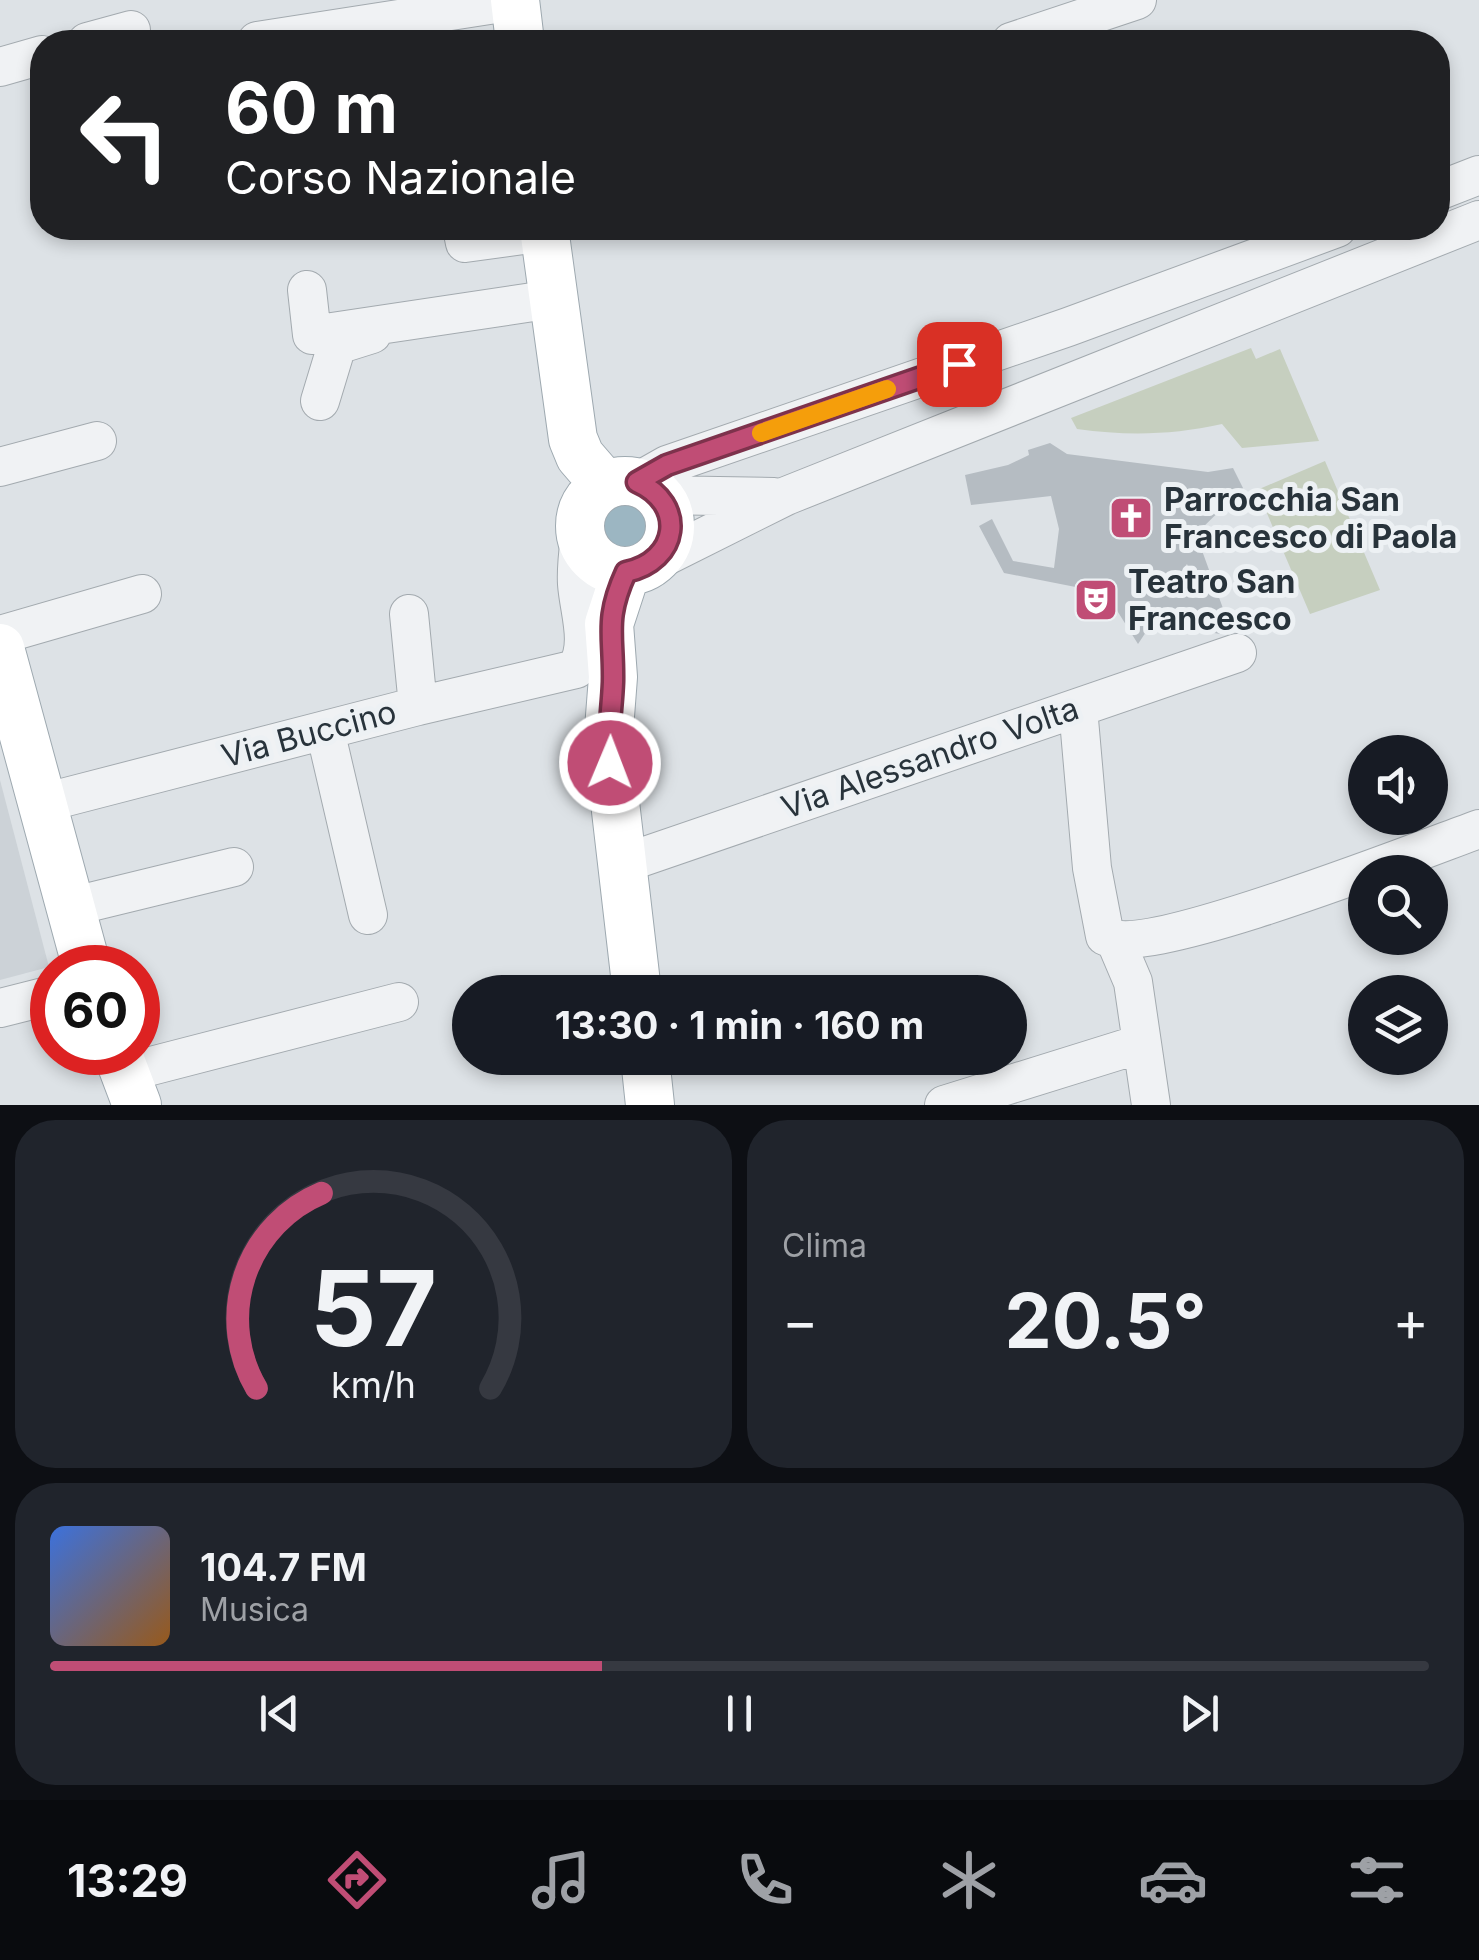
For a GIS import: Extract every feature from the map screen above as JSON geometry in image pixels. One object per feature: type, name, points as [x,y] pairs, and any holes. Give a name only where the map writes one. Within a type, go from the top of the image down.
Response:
[{"type":"main road","points":[[515,0],[519,30]]},
{"type":"main road","points":[[546,240],[572,439],[580,456],[666,507],[670,536],[641,566],[609,624],[613,677],[608,742],[635,975]]},
{"type":"main road","points":[[633,488],[584,507],[580,537],[597,563],[641,566]]},
{"type":"main road","points":[[0,648],[80,945]]},
{"type":"main road","points":[[647,1075],[650,1105]]},
{"type":"street","points":[[330,30],[515,0]]},
{"type":"street","points":[[1047,30],[1136,0]]},
{"type":"street","points":[[0,67],[30,58]]},
{"type":"street","points":[[1450,186],[1479,175]]},
{"type":"street","points":[[1450,232],[1479,220]]},
{"type":"street","points":[[633,488],[667,465],[1068,327],[1304,240]]},
{"type":"street","points":[[641,566],[786,496],[1429,240]]},
{"type":"street","points":[[308,290],[312,335],[553,298]]},
{"type":"street","points":[[320,402],[337,345],[372,334],[391,323]]},
{"type":"street","points":[[0,467],[97,441]]},
{"type":"street","points":[[633,488],[786,496]]},
{"type":"street","points":[[580,537],[577,584],[584,655],[576,670],[589,686],[596,717],[608,742]]},
{"type":"street","points":[[0,635],[142,594]]},
{"type":"street","points":[[410,614],[418,706]]},
{"type":"street","name":"Via Alessandro Volta","points":[[622,864],[1237,653]]},
{"type":"street","name":"Via Buccino","points":[[42,803],[418,706],[576,670]]},
{"type":"street","points":[[1078,708],[1092,868],[1106,936],[1116,942],[1134,982],[1150,1105]]},
{"type":"street","points":[[325,730],[368,915]]},
{"type":"street","points":[[1116,942],[1171,934],[1479,829]]},
{"type":"street","points":[[70,908],[234,867]]},
{"type":"street","points":[[0,1008],[30,1000]]},
{"type":"street","points":[[126,1077],[398,1002]]},
{"type":"street","points":[[944,1105],[1140,1044]]},
{"type":"shaded area","points":[[0,780],[43,945],[30,945],[30,972],[0,980]]},
{"type":"green space","points":[[1251,348],[1256,359],[1280,349],[1319,441],[1242,448],[1222,424],[1168,432],[1114,433],[1077,429],[1071,418]]},
{"type":"green space","points":[[1325,461],[1380,590],[1310,614],[1257,490]]},
{"type":"water","points":[[626,502],[643,509],[650,526],[643,543],[626,550],[609,543],[602,526],[609,509]]},
{"type":"building","points":[[1050,443],[1067,454],[1208,472],[1233,468],[1243,488],[1196,534],[1233,636],[1152,623],[1138,644],[1106,593],[1004,573],[979,526],[992,519],[1013,561],[1054,568],[1059,529],[1051,496],[971,505],[965,475],[1008,465],[1029,455],[1028,450]],"holes":[[[1187,564],[1199,593],[1168,589]]]},
{"type":"slow traffic","points":[[761,433],[887,389]]},
{"type":"place","name":"Parrocchia San Francesco di Paola","points":[[1131,518]]},
{"type":"place","name":"Teatro San Francesco","points":[[1096,600]]},
{"type":"route","points":[[610,763],[613,677],[609,624],[614,603],[626,572],[642,569],[656,560],[670,536],[666,507],[658,495],[637,482],[667,465],[959,364]]}]
